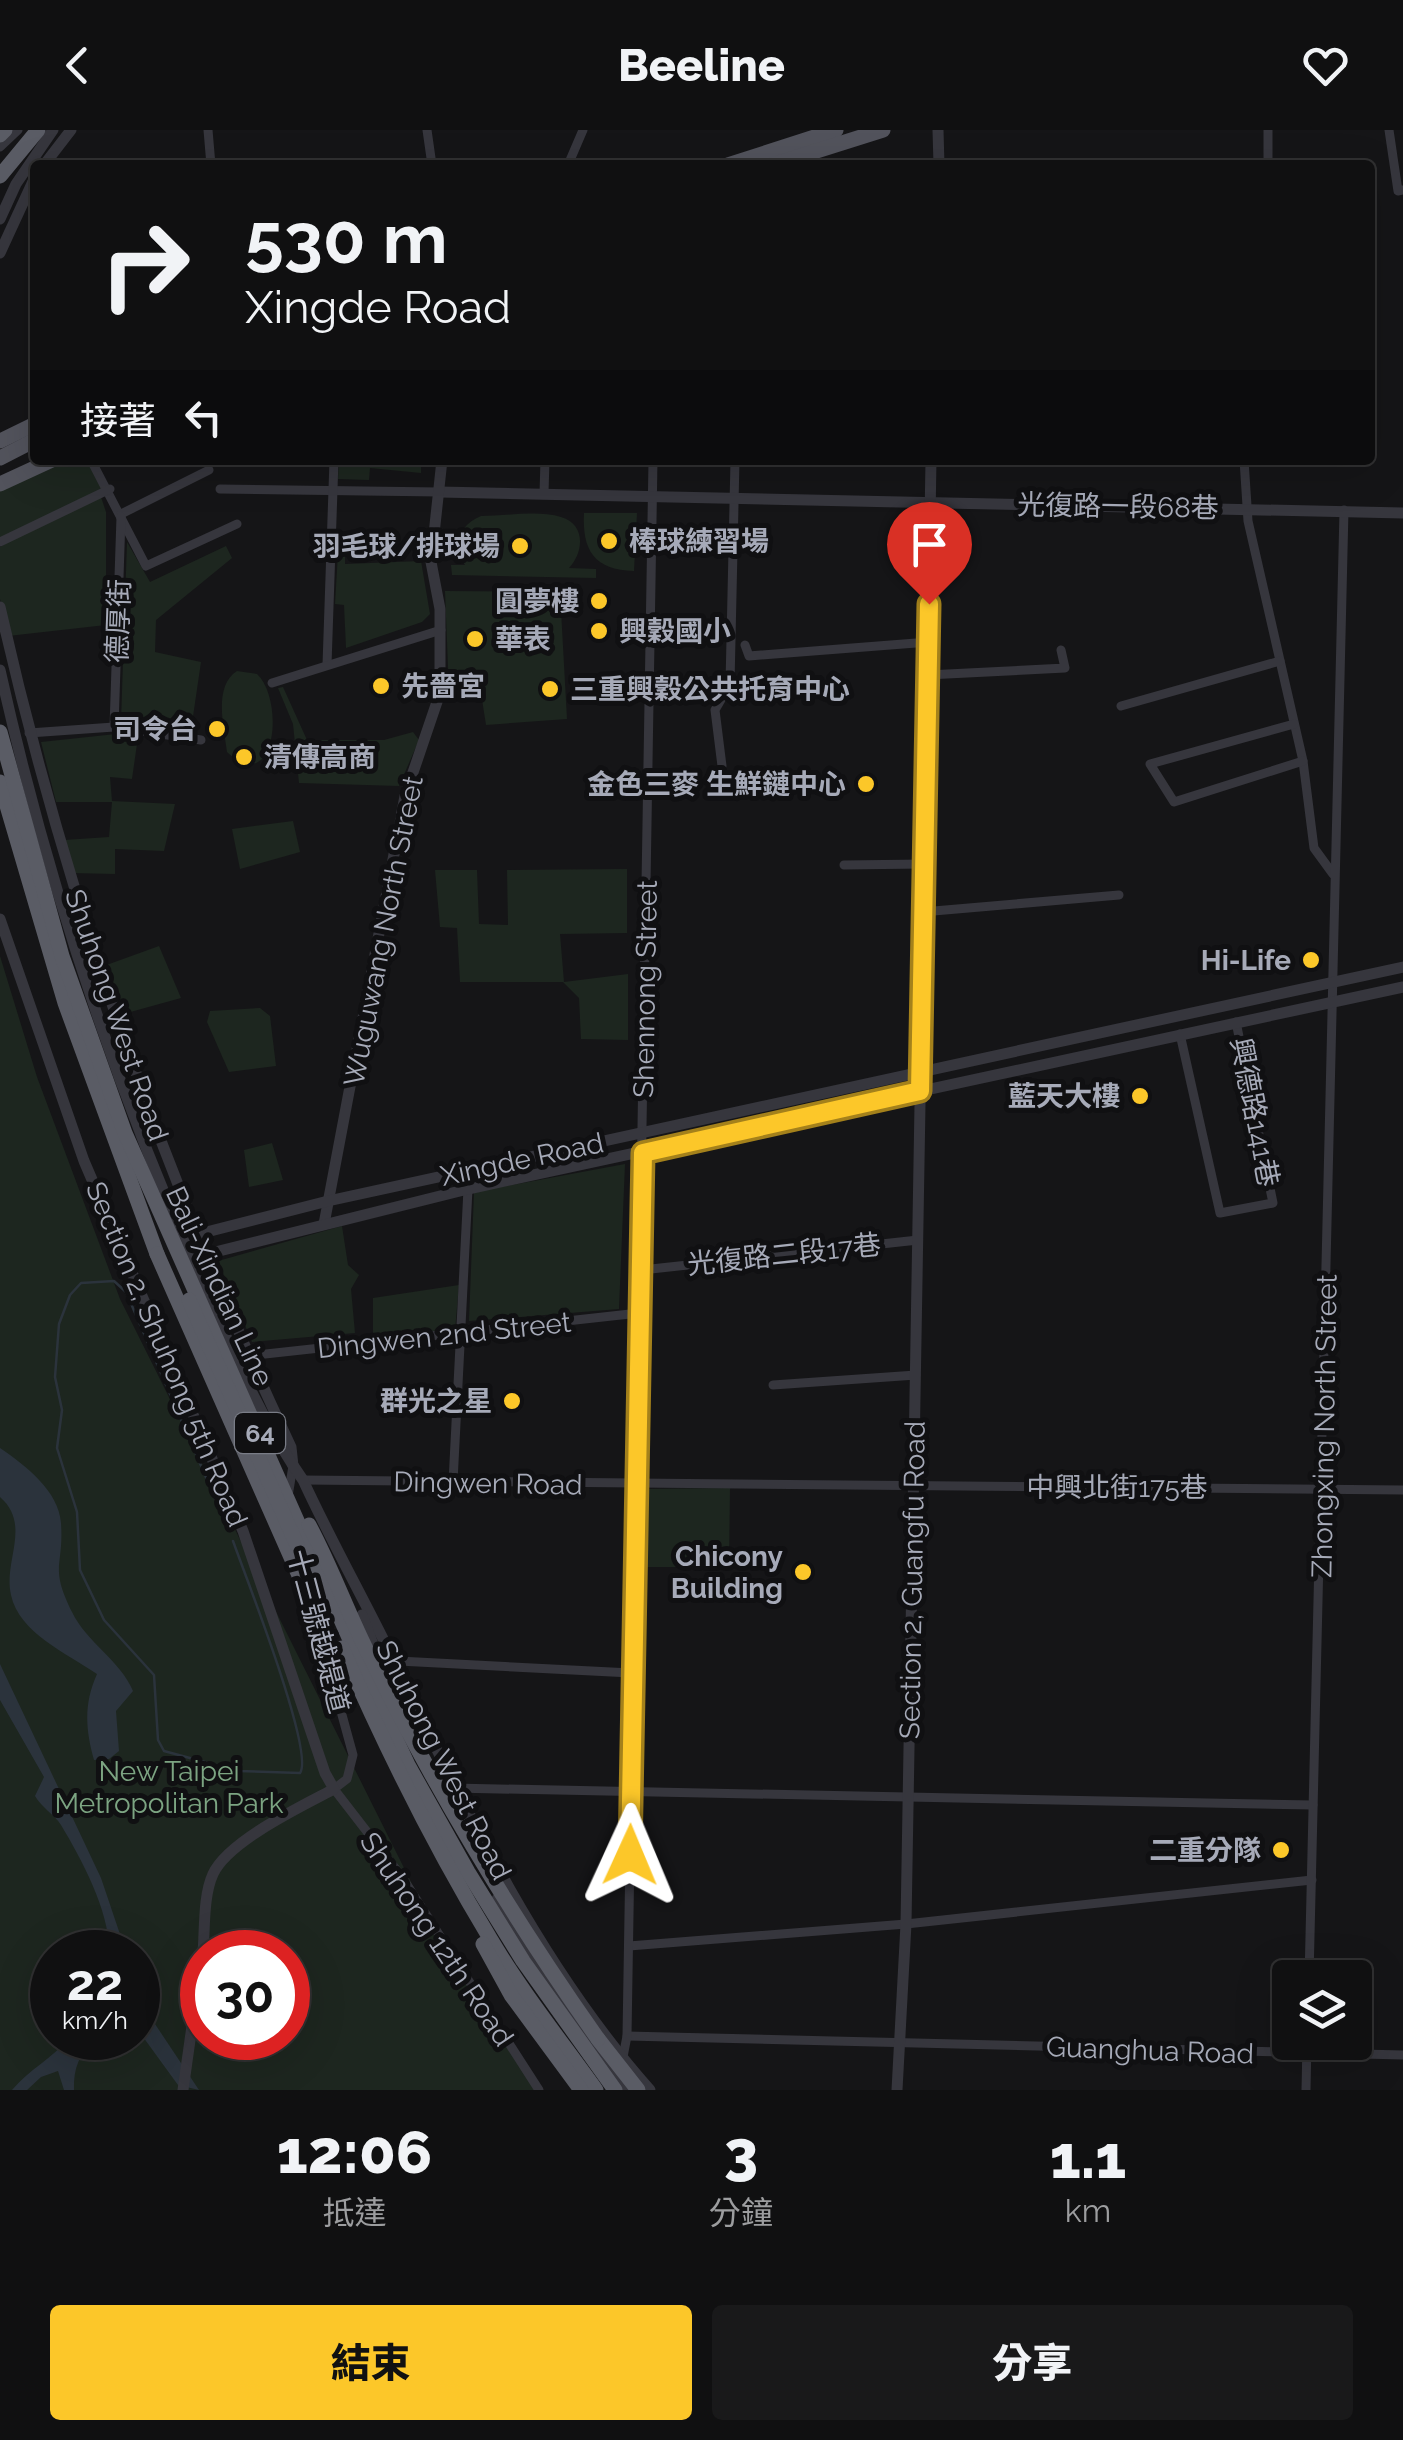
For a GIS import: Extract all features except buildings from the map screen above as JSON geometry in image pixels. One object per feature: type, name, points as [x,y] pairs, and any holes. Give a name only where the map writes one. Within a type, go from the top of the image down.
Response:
[{"type":"highway","points":[[0,176],[38,130]]},
{"type":"highway","name":"Bali-Xindian Line","points":[[0,732],[62,956],[125,1133],[408,1765],[503,1930],[616,2090]]},
{"type":"highway","name":"Bali-Xindian Line","points":[[0,782],[65,1003],[112,1128],[370,1712],[421,1818],[492,1941],[596,2090]]},
{"type":"highway","points":[[112,1128],[195,1347],[387,1768],[512,1995],[581,2090]]},
{"type":"highway","points":[[254,1419],[436,1784],[496,1889],[598,2040],[638,2090]]},
{"type":"highway","points":[[387,1768],[430,1828],[528,1984],[604,2090]]},
{"type":"main road","points":[[743,160],[836,130]]},
{"type":"main road","points":[[788,160],[882,130]]},
{"type":"main road","points":[[0,441],[30,426]]},
{"type":"main road","points":[[0,458],[30,443]]},
{"type":"main road","points":[[0,469],[30,454]]},
{"type":"main road","points":[[0,484],[41,465]]},
{"type":"street","points":[[0,147],[18,130]]},
{"type":"street","points":[[32,160],[53,130]]},
{"type":"street","points":[[48,160],[71,130]]},
{"type":"street","points":[[208,130],[210,160]]},
{"type":"street","points":[[426,130],[431,160]]},
{"type":"street","points":[[570,160],[583,130]]},
{"type":"street","points":[[938,130],[938,160]]},
{"type":"street","points":[[1268,130],[1268,160]]},
{"type":"street","points":[[1389,130],[1398,191],[1403,190]]},
{"type":"street","points":[[0,219],[30,164]]},
{"type":"street","points":[[0,253],[30,188]]},
{"type":"street","points":[[95,465],[146,566],[237,524]]},
{"type":"street","points":[[327,665],[334,465]]},
{"type":"street","name":"Wuguwang North Street","points":[[324,1224],[405,796],[440,693],[440,630],[431,562],[442,465]]},
{"type":"street","points":[[544,493],[545,465]]},
{"type":"street","name":"Shennong Street","points":[[623,2058],[627,2036],[632,1793],[654,465]]},
{"type":"street","points":[[722,766],[715,710],[730,684],[735,465]]},
{"type":"street","name":"Section 2, Guangfu Road","points":[[897,2090],[906,1924],[931,465]]},
{"type":"street","name":"Zhongxing North Street","points":[[1244,465],[1246,508],[1303,762],[1314,848],[1334,874]]},
{"type":"street","points":[[121,514],[209,470]]},
{"type":"street","points":[[220,489],[440,492]]},
{"type":"street","points":[[0,542],[110,490]]},
{"type":"street","name":"光復路一段68巷","points":[[440,492],[1403,512]]},
{"type":"street","name":"Zhongxing North Street","points":[[1310,1960],[1344,510]]},
{"type":"street","name":"德厚街","points":[[114,727],[121,514]]},
{"type":"street","name":"Shuhong West Road","points":[[0,607],[51,840]]},
{"type":"street","points":[[272,683],[440,630]]},
{"type":"street","points":[[744,645],[749,656],[928,642]]},
{"type":"street","points":[[927,675],[1065,668],[1062,650]]},
{"type":"street","points":[[1121,706],[1280,660]]},
{"type":"street","name":"Shuhong West Road","points":[[0,670],[111,1052],[280,1452],[303,1480],[346,1574],[410,1739],[473,1859],[543,1975],[627,2090]]},
{"type":"street","points":[[1294,724],[1150,764],[1174,802],[1303,762]]},
{"type":"street","points":[[28,733],[114,727],[201,740]]},
{"type":"street","points":[[0,772],[21,845],[51,840]]},
{"type":"street","points":[[844,865],[923,864]]},
{"type":"street","points":[[922,912],[1119,895]]},
{"type":"street","name":"Section 2, Shuhong 5th Road","points":[[0,919],[84,1161],[243,1532],[334,1789]]},
{"type":"street","name":"Xingde Road","points":[[189,1236],[328,1201],[1403,967]]},
{"type":"street","name":"Xingde Road","points":[[197,1256],[468,1188],[1403,987]]},
{"type":"street","name":"興德路141巷","points":[[1180,1034],[1220,1213],[1273,1203],[1236,1022]]},
{"type":"street","points":[[453,1482],[468,1188]]},
{"type":"street","name":"光復路二段17巷","points":[[651,1269],[918,1240]]},
{"type":"street","name":"Shuhong West Road","points":[[197,1256],[291,1447],[293,1466]]},
{"type":"street","name":"Dingwen 2nd Street","points":[[248,1356],[639,1313]]},
{"type":"street","points":[[774,1385],[916,1375]]},
{"type":"street","name":"十三號越堤道","points":[[293,1466],[286,1512],[353,1755],[347,1779],[334,1789]]},
{"type":"street","name":"Dingwen Road","points":[[303,1480],[914,1486]]},
{"type":"street","name":"中興北街175巷","points":[[914,1486],[1403,1490]]},
{"type":"street","name":"Shuhong West Road","points":[[346,1574],[394,1661],[453,1788],[542,1940],[623,2058],[650,2090]]},
{"type":"street","points":[[379,1660],[631,1673]]},
{"type":"street","points":[[453,1788],[1313,1806]]},
{"type":"street","points":[[206,1930],[214,1872],[250,1838],[334,1789]]},
{"type":"street","name":"Shuhong 12th Road","points":[[334,1789],[402,1877],[538,2090]]},
{"type":"street","points":[[629,1946],[906,1924],[1312,1880]]},
{"type":"street","name":"Guanghua Road","points":[[627,2036],[1272,2054]]},
{"type":"street","name":"Guanghua Road","points":[[1372,2056],[1403,2056]]},
{"type":"street","points":[[182,2090],[186,2060]]},
{"type":"street","points":[[1306,2090],[1307,2060]]},
{"type":"green space","points":[[47,465],[92,465],[106,491],[100,494],[106,512],[106,625],[8,636],[0,599],[0,547],[28,530],[0,543],[0,489]]},
{"type":"green space","points":[[339,465],[421,465],[421,473],[370,468],[369,480],[338,479]]},
{"type":"green space","name":"棒球練習場","points":[[584,513],[637,513],[634,571],[609,567],[593,556],[585,538]]},
{"type":"green space","points":[[542,514],[569,521],[580,540],[569,568],[596,569],[596,578],[452,575],[451,565],[465,565],[459,550],[460,536],[467,525],[481,516]]},
{"type":"green space","points":[[127,542],[150,582],[226,546],[232,558],[156,620],[155,652],[201,662],[191,730],[121,721]]},
{"type":"green space","points":[[338,553],[345,553],[345,564],[421,561],[430,614],[422,622],[346,648],[344,605],[335,604]]},
{"type":"green space","points":[[445,591],[560,592],[567,719],[486,725],[481,693],[449,692]]},
{"type":"green space","points":[[237,671],[257,674],[271,704],[271,740],[256,763],[244,763],[227,752],[222,697]]},
{"type":"green space","points":[[283,687],[307,740],[384,740],[413,732],[419,740],[399,786],[299,783],[293,724],[278,688]]},
{"type":"green space","points":[[116,734],[138,737],[132,779],[110,777],[112,801],[175,804],[164,851],[115,849],[115,874],[70,873],[64,840],[109,837],[112,802],[56,802],[41,742]]},
{"type":"green space","points":[[293,821],[300,852],[240,869],[232,829]]},
{"type":"green space","points":[[627,869],[627,933],[560,934],[564,982],[628,974],[628,1040],[581,1039],[579,998],[563,982],[460,982],[457,928],[440,927],[435,870],[477,870],[479,924],[508,925],[507,870]]},
{"type":"green space","points":[[159,946],[181,998],[116,1016],[101,967]]},
{"type":"green space","name":"New Taipei Metropolitan Park","points":[[0,956],[37,1077],[120,1299],[429,1918],[535,2090],[0,2090]]},
{"type":"green space","points":[[260,1008],[270,1016],[276,1066],[229,1072],[207,1022],[210,1011]]},
{"type":"green space","points":[[272,1143],[283,1180],[249,1187],[244,1150]]},
{"type":"green space","points":[[625,1164],[619,1309],[469,1321],[474,1192]]},
{"type":"green space","points":[[342,1226],[348,1265],[359,1275],[351,1289],[355,1333],[252,1342],[218,1261]]},
{"type":"green space","points":[[459,1285],[455,1330],[373,1338],[373,1298]]},
{"type":"green space","points":[[730,1488],[729,1567],[638,1567],[640,1489]]},
{"type":"shaded area","points":[[0,1448],[30,1471],[54,1500],[61,1523],[59,1575],[65,1597],[78,1623],[120,1670],[133,1691],[116,1711],[119,1751],[109,1759],[94,1760],[89,1737],[88,1706],[97,1674],[34,1631],[24,1621],[11,1595],[15,1531],[14,1519],[0,1497]]},
{"type":"shaded area","points":[[0,1664],[101,1878],[119,1930],[107,1930],[86,1870],[61,1825],[35,1796],[44,1777],[0,1700]]},
{"type":"shaded area","points":[[160,2032],[199,2090],[178,2085],[160,2060]]},
{"type":"shaded area","points":[[46,2060],[79,2060],[74,2090],[64,2090],[58,2071],[41,2077],[27,2090],[12,2090]]},
{"type":"waterway","points":[[224,1519],[126,1292],[114,1281],[81,1283],[70,1295],[59,1324],[55,1377],[62,1410],[57,1448],[77,1512],[80,1570],[104,1620],[154,1675],[158,1740],[164,1751],[238,1771],[300,1773],[302,1758],[289,1699],[233,1541]]},
{"type":"place","name":"棒球練習場","points":[[609,541]]},
{"type":"place","name":"羽毛球/排球場","points":[[520,546]]},
{"type":"place","name":"圓夢樓","points":[[599,601]]},
{"type":"place","name":"興穀國小","points":[[599,631]]},
{"type":"place","name":"華表","points":[[475,639]]},
{"type":"place","name":"先嗇宮","points":[[381,686]]},
{"type":"place","name":"三重興穀公共托育中心","points":[[550,689]]},
{"type":"place","name":"司令台","points":[[217,729]]},
{"type":"place","name":"清傳高商","points":[[244,757]]},
{"type":"place","name":"金色三麥 生鮮鏈中心","points":[[866,784]]},
{"type":"place","name":"Hi-Life","points":[[1311,960]]},
{"type":"place","name":"藍天大樓","points":[[1140,1096]]},
{"type":"place","name":"群光之星","points":[[512,1401]]},
{"type":"place","name":"Chicony Building","points":[[803,1572]]},
{"type":"place","name":"二重分隊","points":[[1281,1850]]},
{"type":"route","points":[[630,1855],[643,1153],[920,1091],[929,604]]}]
